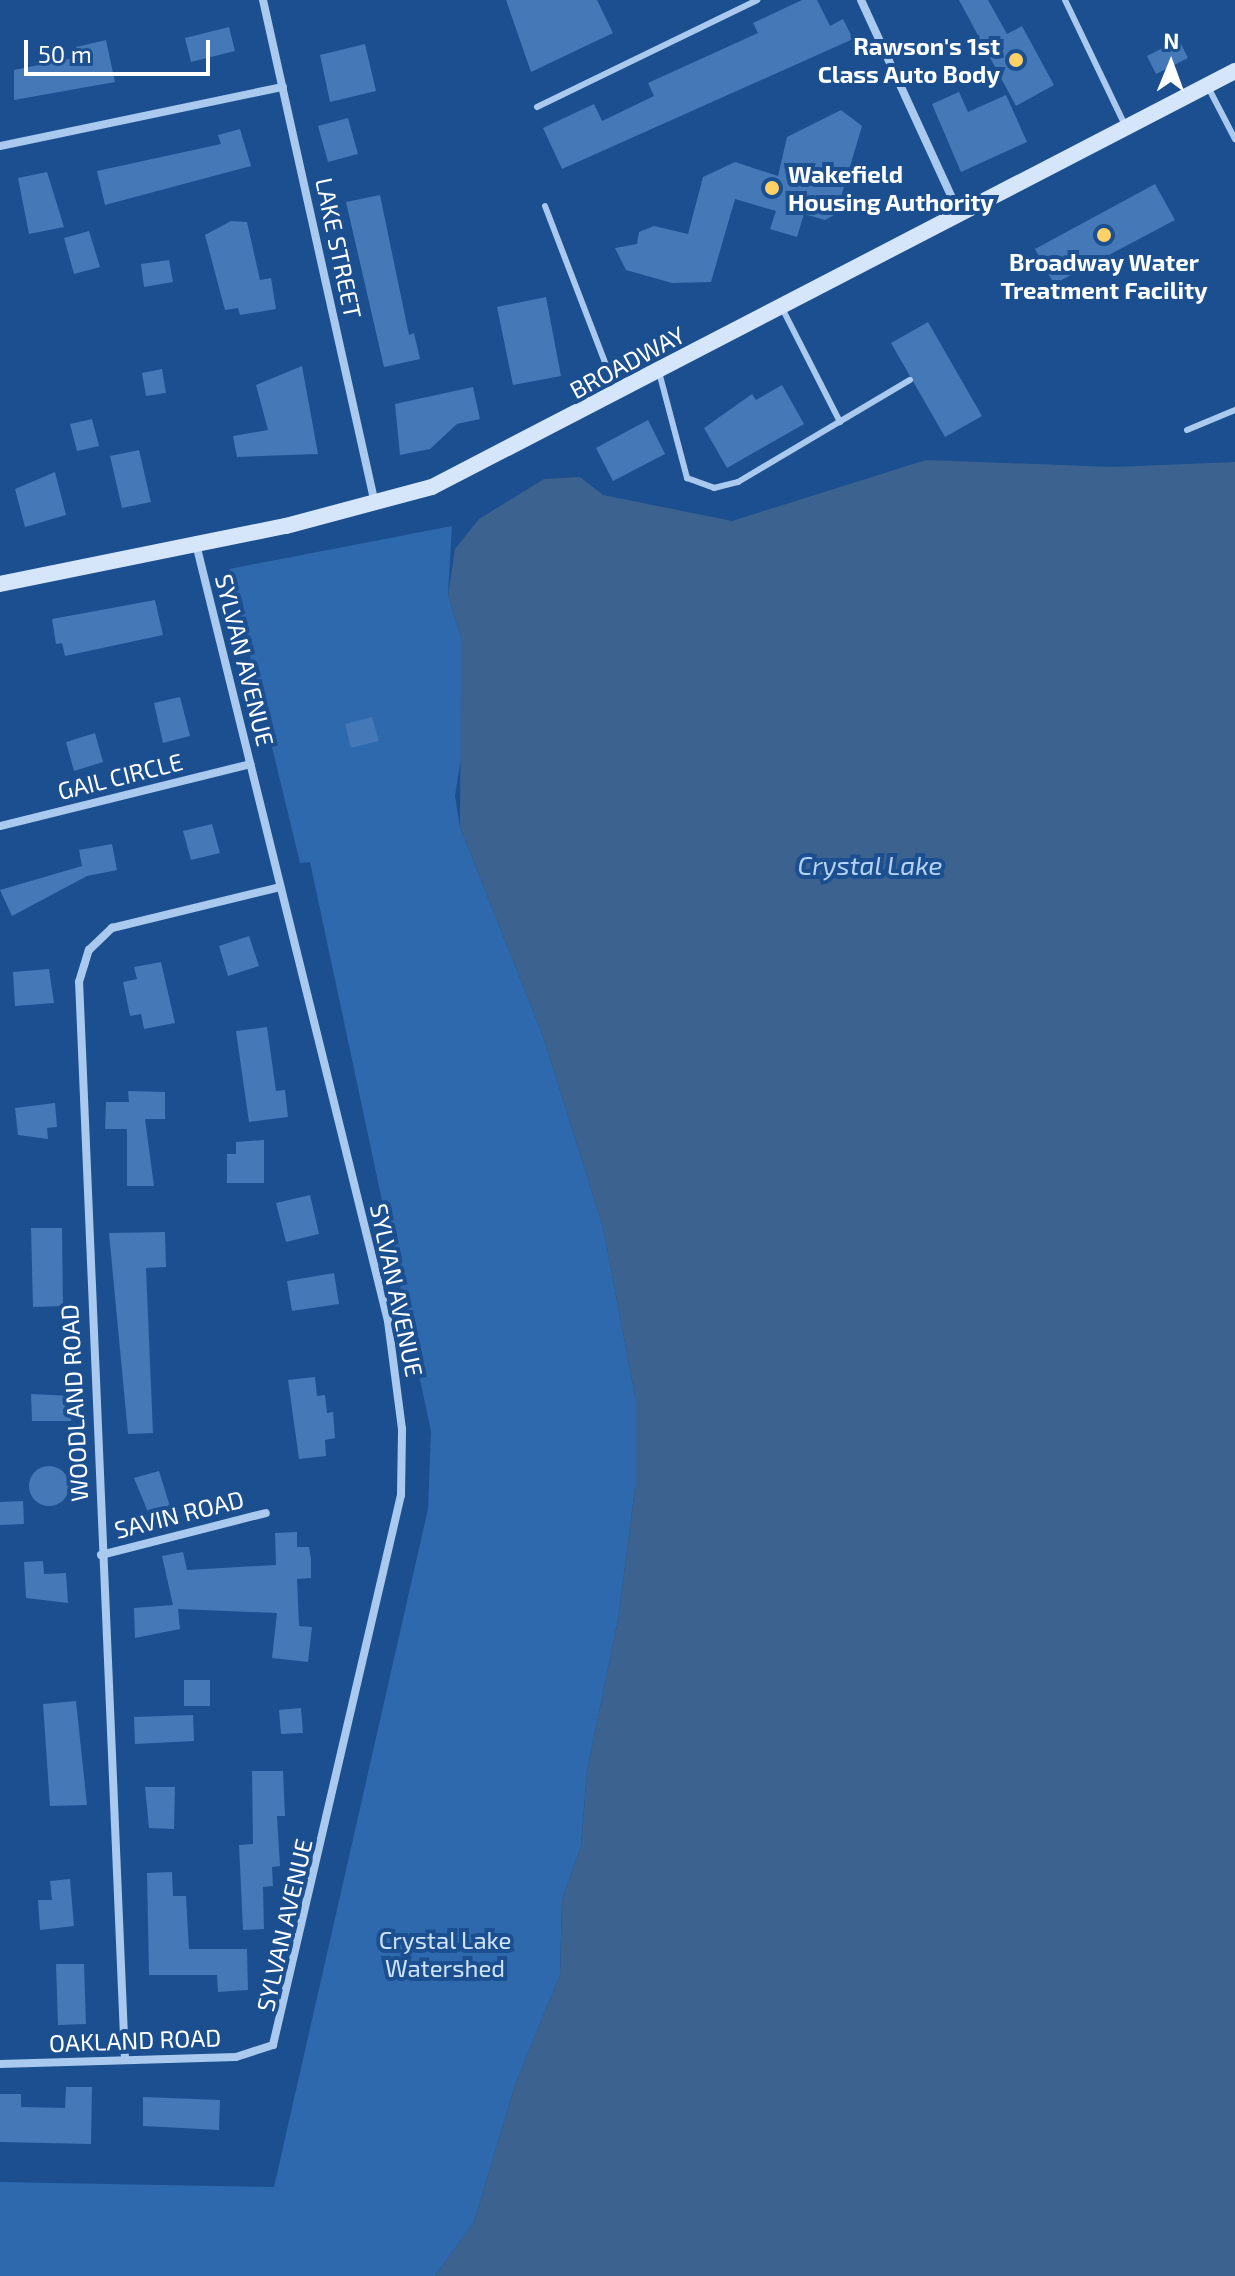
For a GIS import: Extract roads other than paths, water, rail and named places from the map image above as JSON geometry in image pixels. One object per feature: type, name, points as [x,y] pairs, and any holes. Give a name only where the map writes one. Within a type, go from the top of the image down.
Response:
[{"type":"street","name":"LAKE STREET","points":[[263,0],[375,505]]},
{"type":"street","points":[[861,0],[958,211]]},
{"type":"street","name":"BROADWAY","points":[[0,584],[375,505],[473,469],[1124,123],[1235,71]]},
{"type":"street","points":[[0,146],[283,87]]},
{"type":"street","name":"SYLVAN AVENUE","points":[[196,544],[388,1321],[403,1464],[384,1578],[271,2049]]},
{"type":"street","name":"GAIL CIRCLE","points":[[0,826],[250,764]]},
{"type":"street","name":"WOODLAND ROAD","points":[[125,2060],[101,1555],[81,974],[89,950],[112,928],[280,887]]},
{"type":"street","name":"SAVIN ROAD","points":[[101,1555],[266,1513]]},
{"type":"street","name":"OAKLAND ROAD","points":[[0,2064],[125,2060],[271,2049]]},
{"type":"lane","points":[[537,107],[757,0]]},
{"type":"lane","points":[[1065,0],[1124,123]]},
{"type":"lane","points":[[1206,84],[1235,139]]},
{"type":"lane","points":[[545,206],[617,395]]},
{"type":"lane","points":[[781,306],[840,422]]},
{"type":"lane","points":[[659,372],[680,463],[695,485],[738,482],[910,380]]},
{"type":"lane","points":[[1187,430],[1235,410]]},
{"type":"water","name":"Crystal Lake","points":[[926,460],[1113,467],[1235,462],[1235,2276],[435,2276],[474,2222],[515,2085],[560,1975],[562,1900],[581,1846],[587,1771],[618,1620],[635,1488],[635,1396],[603,1227],[543,1036],[460,827],[461,637],[448,595],[455,549],[479,519],[544,479],[580,477],[603,495],[732,521]]},
{"type":"place","name":"Rawson's 1st Class Auto Body","points":[[1016,60]]},
{"type":"place","name":"Wakefield Housing Authority","points":[[772,188]]},
{"type":"place","name":"Broadway Water Treatment Facility","points":[[1104,235]]},
{"type":"park label","name":"Crystal Lake Watershed","points":[[445,1954]]}]
